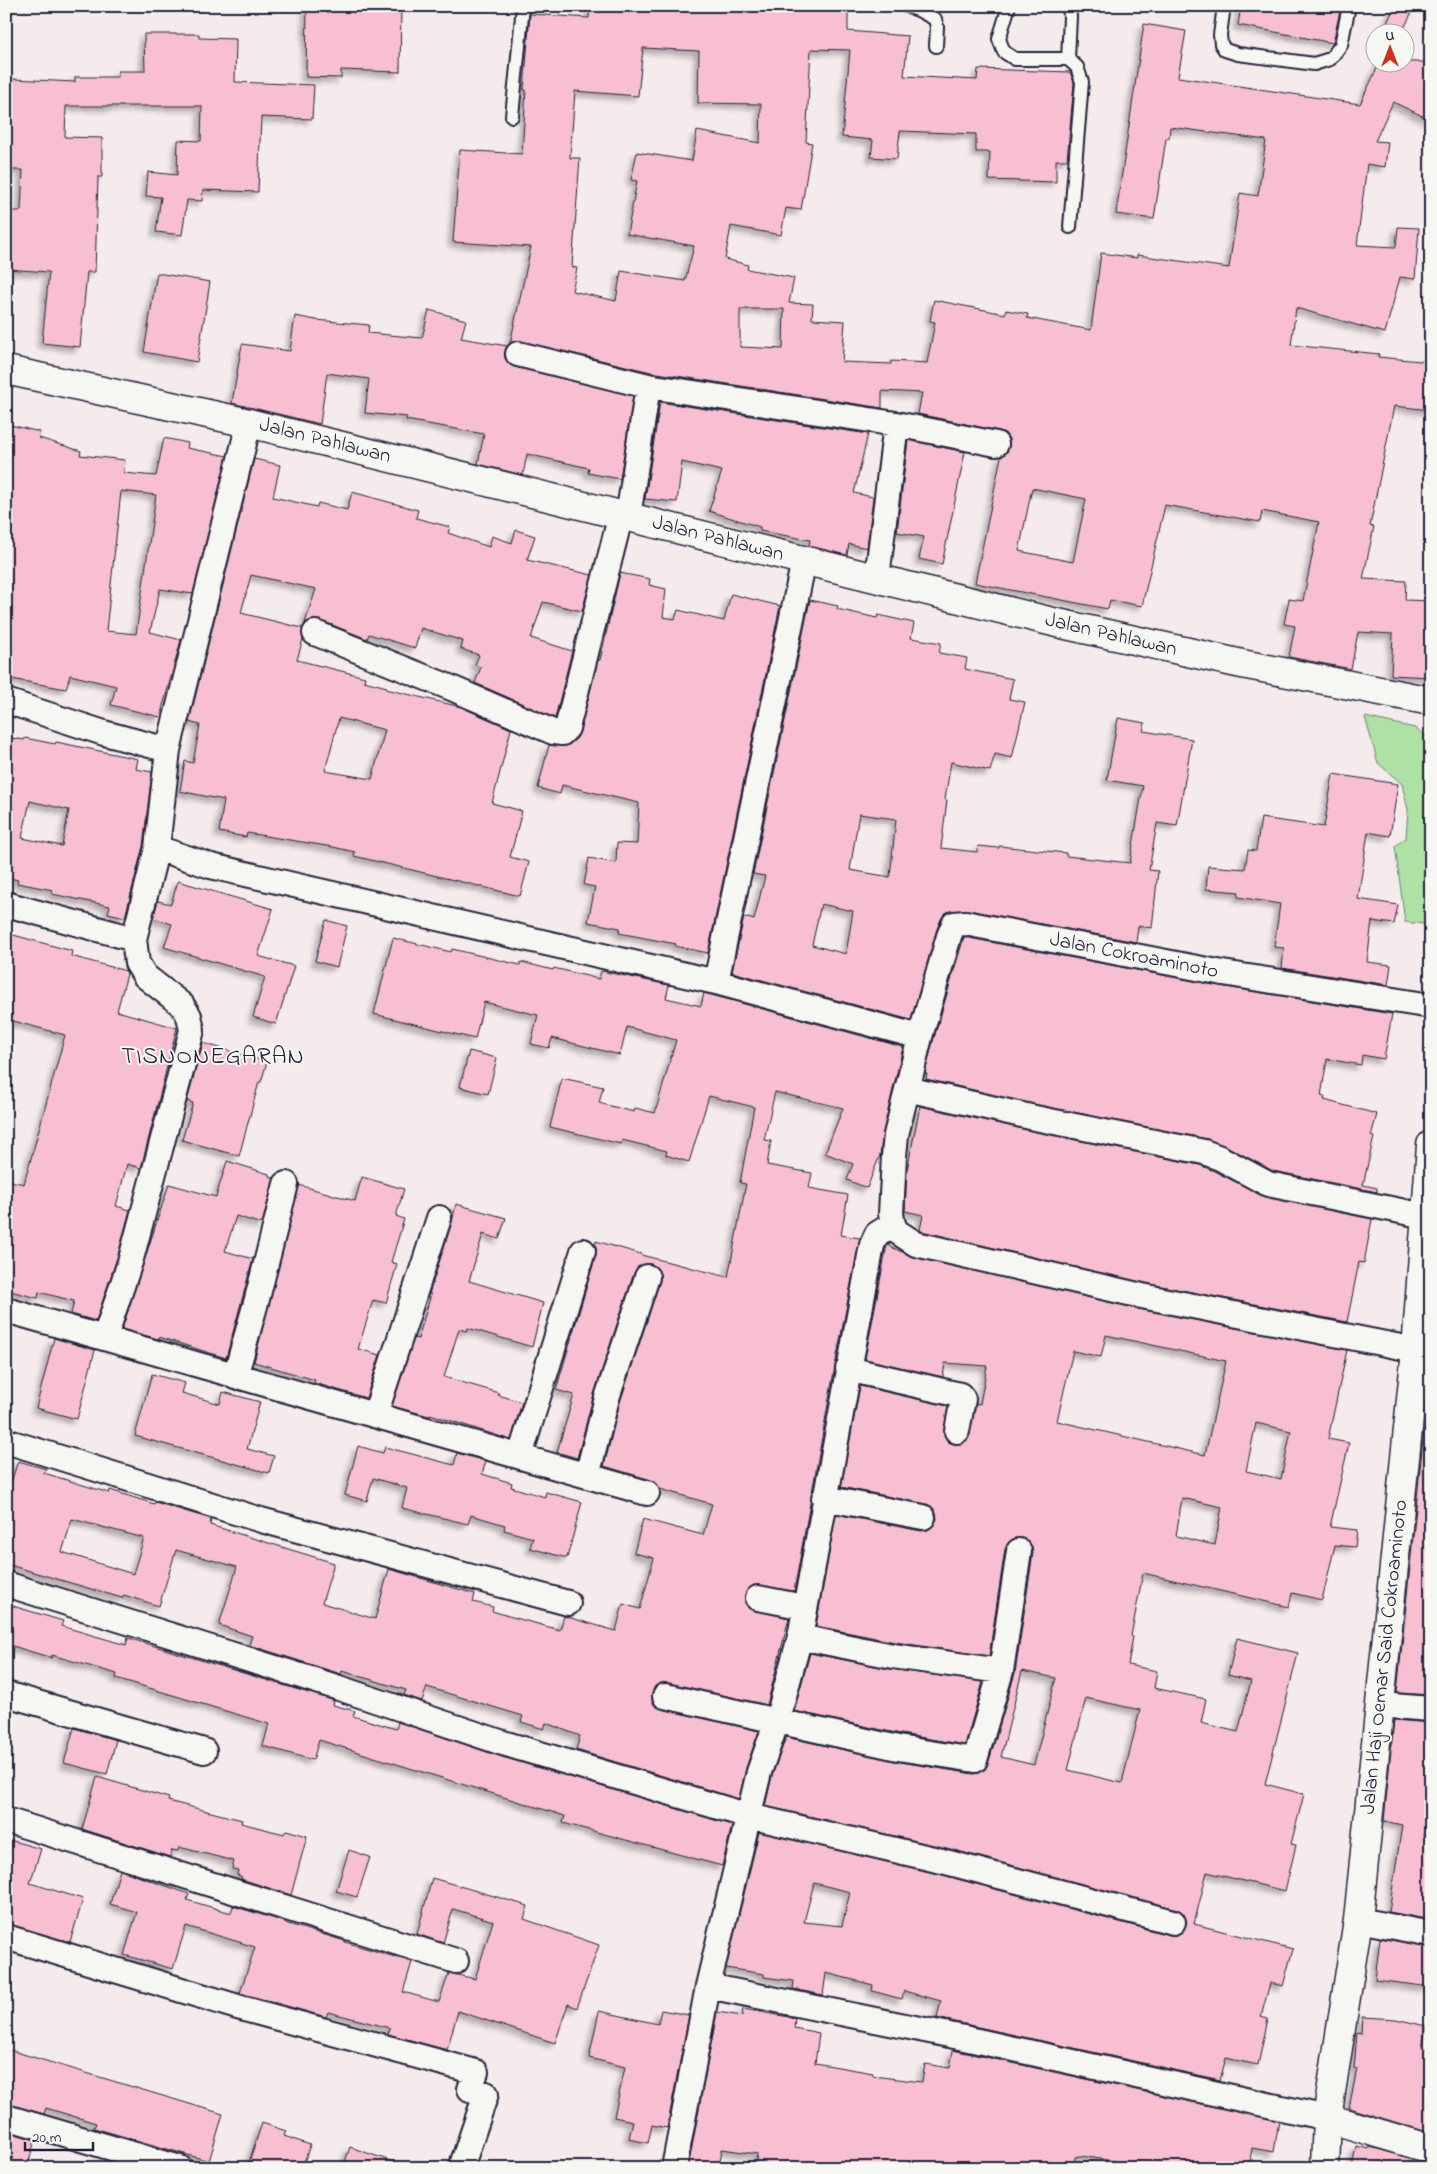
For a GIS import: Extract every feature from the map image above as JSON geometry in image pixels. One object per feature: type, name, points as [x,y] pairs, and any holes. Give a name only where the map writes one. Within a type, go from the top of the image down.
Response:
[{"type":"main road","name":"Jalan Pahlawan","points":[[6,370],[250,423],[1081,628],[1428,705]]},
{"type":"main road","name":"Jalan Haji Oemar Said Cokroaminoto","points":[[1325,2168],[1327,2118],[1358,1920],[1427,1243],[1425,1216],[1431,1145]]},
{"type":"main road","points":[[1327,2118],[1431,2149]]},
{"type":"street","points":[[518,354],[648,386],[896,424],[996,444]]},
{"type":"street","points":[[315,633],[449,687],[553,732],[562,733],[567,728],[624,516],[648,386]]},
{"type":"street","points":[[105,1337],[131,1259],[192,1030],[190,1016],[182,1005],[146,976],[137,963],[134,938],[157,848],[168,750],[250,423]]},
{"type":"street","points":[[877,578],[896,424]]},
{"type":"street","points":[[716,982],[804,560]]},
{"type":"street","points":[[6,701],[104,733],[168,750]]},
{"type":"street","points":[[157,848],[211,866],[716,982],[920,1037],[896,1135],[891,1214],[896,1231],[916,1244],[1151,1298],[1416,1350]]},
{"type":"street","points":[[6,904],[134,938]]},
{"type":"street","name":"Jalan Cokroaminoto","points":[[920,1037],[952,928],[954,924],[965,923],[1223,973],[1431,1006]]},
{"type":"street","points":[[907,1089],[1035,1118],[1204,1152],[1220,1158],[1268,1184],[1425,1216]]},
{"type":"street","points":[[235,1376],[286,1184]]},
{"type":"street","points":[[375,1415],[439,1218]]},
{"type":"street","points":[[674,2168],[708,1986],[759,1772],[777,1721],[800,1637],[824,1498],[872,1245],[878,1234],[893,1224]]},
{"type":"street","points":[[520,1456],[583,1251]]},
{"type":"street","points":[[587,1476],[607,1398],[647,1277]]},
{"type":"street","points":[[6,1310],[647,1493]]},
{"type":"street","points":[[848,1369],[962,1396],[957,1431]]},
{"type":"street","points":[[6,1441],[261,1520],[568,1603]]},
{"type":"street","points":[[824,1498],[923,1517]]},
{"type":"street","points":[[665,1696],[898,1748],[975,1760],[1001,1671],[1020,1551]]},
{"type":"street","points":[[6,1584],[336,1687],[503,1743],[749,1816],[942,1861],[1173,1922]]},
{"type":"street","points":[[758,1598],[804,1608]]},
{"type":"street","points":[[800,1637],[893,1656],[1001,1671]]},
{"type":"street","points":[[6,1694],[204,1751]]},
{"type":"street","points":[[1379,1705],[1431,1709]]},
{"type":"street","points":[[6,1820],[456,1961]]},
{"type":"street","points":[[1358,1920],[1431,1934]]},
{"type":"street","points":[[6,1937],[241,2008],[476,2072],[470,2089],[486,2094],[461,2168]]},
{"type":"street","points":[[708,1986],[973,2040],[1327,2118]]},
{"type":"street","points":[[6,2117],[180,2168]]},
{"type":"lane","points":[[512,116],[523,6]]},
{"type":"lane","points":[[907,6],[935,19],[938,27],[936,46]]},
{"type":"lane","points":[[1009,6],[999,39],[1004,52],[1015,59],[1068,58],[1077,67],[1082,82],[1070,227]]},
{"type":"lane","points":[[1068,58],[1069,6]]},
{"type":"lane","points":[[1224,6],[1220,35],[1221,44],[1225,50],[1238,54],[1314,64],[1330,58],[1341,46],[1349,6]]},
{"type":"green space","points":[[1365,717],[1415,728],[1431,740],[1431,925],[1405,922],[1395,846],[1406,838],[1408,810],[1402,784],[1378,763]]},
{"type":"building","points":[[307,6],[401,6],[400,72],[341,70],[341,78],[306,77]]},
{"type":"building","points":[[590,6],[848,8],[848,31],[908,36],[904,76],[977,80],[978,69],[1070,72],[1074,83],[1067,160],[1056,160],[1056,182],[989,180],[990,152],[976,152],[976,134],[900,131],[897,159],[871,157],[873,140],[842,137],[850,50],[811,49],[806,142],[812,143],[801,210],[786,208],[781,235],[731,226],[725,259],[748,265],[747,269],[794,278],[789,303],[813,304],[812,319],[845,321],[842,362],[891,364],[891,361],[927,363],[935,322],[930,321],[934,300],[1005,314],[1006,310],[1028,314],[1027,318],[1091,330],[1101,253],[1137,258],[1137,255],[1229,268],[1240,193],[1258,196],[1266,140],[1170,127],[1169,138],[1166,138],[1154,219],[1116,214],[1144,24],[1186,31],[1178,77],[1360,104],[1375,72],[1414,72],[1414,62],[1431,62],[1431,120],[1393,102],[1375,141],[1388,142],[1385,167],[1367,164],[1357,245],[1396,247],[1398,227],[1419,228],[1415,279],[1400,277],[1385,333],[1296,308],[1291,345],[1379,354],[1378,357],[1431,362],[1431,410],[1394,406],[1370,526],[1374,527],[1363,579],[1406,581],[1405,600],[1431,601],[1431,677],[1391,675],[1393,634],[1358,632],[1351,669],[1289,657],[1295,626],[1284,624],[1289,599],[1303,601],[1319,522],[1262,511],[1260,522],[1165,505],[1142,606],[1110,600],[1108,609],[975,583],[1001,457],[1009,447],[1009,439],[1005,433],[918,414],[922,393],[882,391],[882,408],[651,372],[521,341],[510,344],[531,247],[453,242],[460,150],[522,154],[526,90],[524,90],[530,14],[589,18]],"holes":[[[643,48],[699,51],[698,103],[761,104],[760,143],[697,131],[692,161],[637,152],[631,180],[637,181],[627,234],[694,246],[685,281],[621,271],[616,301],[572,291],[577,268],[572,267],[580,158],[570,158],[575,91],[638,96]],[[740,309],[784,309],[783,349],[740,347]],[[1032,488],[1086,499],[1073,562],[1019,551]]]},
{"type":"building","points":[[1241,6],[1341,6],[1333,43],[1238,25]]},
{"type":"building","points":[[1395,6],[1415,6],[1407,22],[1387,22]]},
{"type":"building","points":[[144,34],[199,34],[199,38],[236,39],[235,82],[314,85],[312,119],[261,117],[258,192],[203,190],[202,201],[187,200],[182,235],[156,232],[161,197],[146,196],[148,172],[177,175],[178,140],[201,141],[202,106],[66,106],[65,137],[102,138],[102,177],[98,177],[95,272],[87,272],[80,347],[42,343],[49,272],[6,269],[6,211],[21,211],[23,170],[6,170],[13,79],[75,82],[75,77],[118,77],[118,71],[145,71]]},
{"type":"building","points":[[157,273],[210,282],[197,362],[144,352]]},
{"type":"building","points":[[429,310],[466,320],[461,338],[507,346],[505,358],[514,367],[633,396],[620,479],[588,473],[589,468],[527,454],[523,475],[478,464],[484,434],[406,420],[407,417],[365,413],[369,379],[327,373],[320,424],[232,403],[242,344],[290,351],[295,316],[369,325],[368,333],[422,338]]},
{"type":"building","points":[[660,402],[868,434],[854,493],[873,497],[867,548],[849,544],[847,555],[809,546],[810,540],[760,531],[760,527],[709,511],[722,471],[682,462],[677,502],[645,499]]},
{"type":"building","points":[[6,424],[40,432],[39,438],[81,451],[80,455],[125,460],[124,473],[156,476],[164,438],[188,443],[187,448],[227,456],[193,594],[160,589],[150,632],[181,640],[160,717],[111,705],[116,686],[70,675],[66,689],[6,678]],"holes":[[[121,491],[156,495],[136,634],[106,631]]]},
{"type":"building","points":[[908,440],[965,452],[942,564],[919,559],[924,537],[897,532]]},
{"type":"building","points":[[254,459],[280,465],[273,497],[317,507],[318,503],[347,510],[352,492],[418,510],[416,518],[450,527],[448,533],[489,547],[492,536],[512,543],[516,530],[535,536],[527,560],[592,575],[582,611],[543,602],[531,638],[572,651],[555,718],[475,683],[481,667],[475,665],[479,655],[461,649],[463,641],[421,628],[415,648],[369,634],[367,639],[320,620],[305,623],[316,589],[251,575],[241,613],[302,628],[303,639],[297,660],[365,677],[364,681],[387,687],[386,689],[461,707],[511,729],[492,803],[522,811],[510,857],[529,862],[520,896],[354,856],[355,852],[333,847],[247,833],[246,837],[219,832],[224,800],[180,791],[185,761],[193,763],[200,725],[189,722]],"holes":[[[339,718],[385,730],[372,779],[325,771]]]},
{"type":"building","points":[[620,573],[650,579],[649,585],[666,589],[663,617],[675,619],[678,610],[724,621],[731,594],[780,606],[708,953],[675,946],[676,944],[619,933],[620,928],[588,922],[595,887],[584,885],[589,858],[616,863],[617,843],[637,844],[639,803],[562,785],[560,794],[538,788],[549,745],[567,746],[577,738],[580,731],[598,660],[600,660]]},
{"type":"building","points":[[810,600],[838,606],[837,609],[877,618],[878,615],[914,623],[911,638],[941,643],[939,653],[967,658],[965,669],[1013,679],[1009,699],[1025,702],[1012,758],[995,754],[990,771],[951,762],[945,799],[947,800],[941,848],[977,852],[978,846],[999,848],[999,846],[1066,853],[1066,856],[1130,863],[1143,786],[1107,780],[1118,718],[1145,723],[1143,731],[1192,739],[1177,826],[1157,823],[1149,870],[1158,871],[1152,928],[1138,926],[1136,942],[968,910],[946,913],[941,919],[936,932],[911,1020],[732,972],[744,917],[754,920],[765,876],[753,874]],"holes":[[[859,814],[896,819],[890,877],[850,870]],[[821,904],[853,911],[846,954],[812,945]]]},
{"type":"building","points":[[6,737],[24,740],[25,738],[55,744],[56,742],[138,759],[136,769],[152,772],[143,846],[125,917],[108,913],[110,906],[52,894],[53,890],[17,883],[18,880],[6,877]],"holes":[[[30,801],[69,810],[62,846],[22,838]]]},
{"type":"building","points":[[1333,774],[1398,784],[1390,836],[1368,832],[1358,899],[1398,905],[1394,924],[1372,921],[1367,962],[1391,965],[1388,985],[1282,968],[1284,948],[1274,947],[1280,904],[1238,897],[1239,892],[1206,889],[1208,866],[1245,869],[1248,850],[1256,851],[1261,818],[1324,827]]},
{"type":"building","points":[[178,881],[273,909],[258,956],[294,966],[276,1024],[253,1017],[265,977],[164,947],[172,924],[153,918],[158,901],[171,904]]},
{"type":"building","points":[[326,920],[347,926],[337,967],[315,961]]},
{"type":"building","points":[[6,933],[72,951],[71,956],[126,971],[127,974],[117,1011],[177,1028],[141,1168],[127,1164],[116,1206],[130,1210],[118,1255],[96,1321],[71,1314],[74,1301],[39,1292],[38,1298],[6,1290],[6,1180],[24,1184],[65,1035],[6,1019]]},
{"type":"building","points":[[964,937],[1220,986],[1392,1014],[1384,1059],[1362,1055],[1361,1065],[1327,1059],[1321,1096],[1325,1097],[1324,1100],[1377,1114],[1371,1136],[1374,1137],[1363,1185],[1377,1188],[1377,1192],[1273,1171],[1226,1146],[1207,1139],[1038,1105],[926,1079],[927,1074],[925,1073],[933,1041]]},
{"type":"building","points":[[393,938],[451,952],[452,949],[520,965],[521,962],[599,979],[601,971],[669,985],[666,998],[701,1006],[704,993],[903,1047],[883,1132],[880,1155],[867,1188],[847,1180],[853,1164],[825,1153],[843,1108],[775,1092],[764,1140],[771,1141],[767,1165],[812,1173],[809,1188],[848,1195],[841,1235],[860,1238],[794,1591],[754,1585],[748,1589],[745,1595],[745,1603],[749,1609],[789,1618],[767,1705],[668,1683],[661,1683],[655,1686],[652,1693],[652,1701],[655,1706],[662,1709],[759,1731],[746,1768],[739,1799],[576,1750],[580,1736],[546,1723],[544,1729],[521,1722],[523,1716],[427,1687],[422,1701],[404,1695],[406,1690],[342,1671],[341,1674],[249,1645],[252,1636],[219,1625],[237,1567],[176,1550],[159,1606],[124,1595],[122,1598],[6,1564],[6,1498],[18,1461],[46,1469],[44,1473],[109,1493],[110,1490],[211,1519],[210,1525],[334,1563],[322,1603],[375,1619],[389,1569],[475,1594],[473,1602],[493,1607],[492,1611],[512,1617],[560,1630],[564,1616],[616,1631],[623,1604],[640,1609],[654,1558],[634,1553],[643,1519],[703,1535],[712,1504],[660,1489],[651,1480],[604,1466],[620,1402],[660,1281],[660,1274],[657,1268],[651,1264],[644,1264],[638,1267],[634,1273],[594,1394],[577,1458],[557,1452],[574,1395],[556,1390],[596,1255],[596,1241],[641,1255],[728,1277],[746,1184],[740,1183],[754,1107],[709,1096],[689,1162],[666,1155],[667,1151],[622,1140],[621,1144],[550,1127],[562,1078],[603,1087],[599,1103],[634,1112],[635,1108],[655,1113],[676,1040],[627,1027],[620,1055],[552,1038],[549,1048],[531,1044],[538,1015],[484,1002],[475,1039],[374,1014]],"holes":[[[72,1519],[144,1538],[133,1574],[62,1552]]]},
{"type":"building","points":[[203,1043],[267,1062],[261,1082],[259,1082],[239,1156],[182,1140],[193,1103],[187,1101]]},
{"type":"building","points":[[469,1051],[497,1058],[488,1094],[460,1087]]},
{"type":"building","points":[[920,1106],[1200,1165],[1265,1197],[1372,1219],[1364,1263],[1359,1262],[1347,1322],[1145,1283],[921,1231],[923,1215],[905,1211],[907,1170]]},
{"type":"building","points":[[227,1161],[269,1174],[269,1176],[274,1178],[262,1224],[236,1216],[225,1251],[253,1259],[226,1358],[159,1337],[158,1339],[122,1329],[169,1184],[216,1197]]},
{"type":"building","points":[[362,1177],[404,1189],[396,1216],[404,1219],[391,1262],[397,1264],[386,1303],[373,1300],[358,1349],[380,1355],[366,1398],[314,1383],[315,1380],[254,1362],[299,1185],[355,1201]]},
{"type":"building","points":[[456,1204],[506,1218],[499,1239],[483,1234],[469,1281],[543,1303],[532,1347],[468,1328],[467,1331],[459,1329],[444,1377],[499,1393],[498,1395],[522,1402],[511,1440],[430,1414],[429,1416],[392,1406],[414,1338],[418,1339],[431,1294],[429,1294]]},
{"type":"building","points":[[887,1245],[913,1257],[1139,1309],[1347,1350],[1328,1439],[1349,1443],[1330,1527],[1357,1530],[1355,1547],[1335,1545],[1322,1600],[1292,1593],[1289,1607],[1143,1573],[1131,1636],[1133,1637],[1128,1665],[1157,1671],[1154,1688],[1206,1699],[1201,1723],[1238,1732],[1251,1681],[1228,1675],[1237,1638],[1298,1653],[1265,1784],[1304,1794],[1291,1844],[1296,1845],[1285,1891],[1207,1872],[1194,1924],[1293,1949],[1283,1986],[1270,1983],[1261,2017],[1268,2019],[1258,2065],[1226,2058],[1220,2080],[937,2018],[941,2001],[904,1991],[902,1999],[872,1991],[873,1985],[826,1973],[823,1995],[793,1989],[794,1981],[764,1977],[764,1974],[726,1968],[759,1832],[939,1874],[1169,1935],[1176,1935],[1182,1932],[1186,1925],[1183,1913],[1177,1909],[946,1848],[765,1806],[772,1776],[786,1737],[895,1761],[973,1774],[980,1773],[988,1764],[1015,1673],[1033,1553],[1032,1546],[1027,1540],[1022,1538],[1014,1538],[1005,1549],[989,1656],[895,1642],[816,1626],[836,1514],[921,1531],[928,1530],[937,1519],[936,1512],[926,1504],[841,1487],[860,1386],[948,1406],[944,1435],[948,1442],[961,1444],[967,1440],[970,1434],[976,1403],[980,1404],[987,1366],[945,1363],[943,1377],[865,1359]],"holes":[[[1106,1335],[1226,1361],[1205,1455],[1057,1421],[1073,1351],[1101,1357]],[[1256,1423],[1291,1431],[1281,1479],[1246,1471]],[[1182,1498],[1222,1507],[1215,1545],[1176,1536]],[[1022,1671],[1056,1678],[1034,1765],[1001,1757]],[[1086,1698],[1140,1710],[1122,1783],[1068,1770]],[[814,1883],[850,1892],[842,1926],[804,1922]]]},
{"type":"building","points":[[54,1338],[95,1350],[77,1419],[36,1408]]},
{"type":"building","points":[[152,1374],[185,1383],[182,1393],[220,1404],[223,1392],[260,1402],[247,1449],[274,1456],[269,1473],[135,1436]]},
{"type":"building","points":[[1424,1430],[1431,1430],[1431,1695],[1397,1693]]},
{"type":"building","points":[[358,1446],[383,1453],[385,1447],[454,1465],[457,1453],[486,1461],[482,1474],[512,1483],[511,1487],[545,1497],[546,1492],[582,1502],[567,1558],[530,1548],[533,1538],[504,1530],[505,1525],[471,1515],[468,1524],[402,1508],[407,1488],[373,1478],[367,1501],[345,1495]]},
{"type":"building","points":[[6,1604],[63,1621],[61,1626],[126,1645],[128,1638],[332,1700],[334,1701],[333,1705],[355,1711],[353,1716],[396,1729],[398,1722],[499,1756],[732,1825],[722,1866],[563,1823],[565,1816],[319,1740],[313,1760],[263,1746],[269,1724],[116,1678],[117,1674],[52,1655],[52,1658],[6,1644]]},
{"type":"building","points":[[810,1653],[890,1669],[983,1682],[965,1745],[901,1734],[794,1711]]},
{"type":"building","points":[[1394,1720],[1431,1723],[1431,1807],[1423,1836],[1431,1837],[1431,1920],[1389,1912],[1402,1825],[1384,1821]]},
{"type":"building","points":[[74,1728],[116,1740],[107,1774],[64,1763]]},
{"type":"building","points":[[97,1777],[169,1798],[168,1801],[242,1820],[241,1823],[284,1834],[286,1830],[307,1836],[291,1895],[241,1879],[242,1877],[237,1875],[238,1870],[232,1869],[234,1861],[179,1847],[178,1851],[172,1850],[170,1857],[82,1829]]},
{"type":"building","points":[[6,1839],[41,1849],[30,1883],[83,1899],[70,1942],[6,1924]]},
{"type":"building","points":[[349,1850],[370,1857],[357,1897],[336,1891]]},
{"type":"building","points":[[120,1870],[189,1894],[187,1900],[231,1913],[233,1906],[412,1962],[403,1992],[439,2002],[449,1973],[475,1979],[493,1921],[453,1909],[443,1943],[417,1934],[432,1878],[528,1906],[524,1919],[599,1945],[577,2008],[568,2004],[555,2043],[458,2011],[447,2050],[388,2034],[390,2028],[328,2012],[326,2017],[240,1993],[255,1947],[186,1926],[173,1969],[124,1955],[137,1912],[110,1904]]},
{"type":"building","points":[[1380,1938],[1431,1947],[1431,1987],[1375,1980]]},
{"type":"building","points":[[743,2009],[795,2018],[794,2028],[819,2033],[815,2063],[873,2073],[873,2076],[922,2082],[925,2064],[950,2068],[953,2050],[1279,2121],[1274,2152],[1252,2148],[1249,2168],[1113,2168],[1114,2161],[1080,2156],[1075,2157],[1074,2168],[755,2168],[757,2154],[722,2149],[719,2168],[688,2168],[717,2012],[742,2016]]},
{"type":"building","points":[[661,2010],[689,2015],[667,2128],[652,2125],[648,2143],[629,2139],[633,2121],[614,2117],[625,2067],[589,2058],[599,2011],[658,2024]]},
{"type":"building","points":[[1362,2017],[1396,2019],[1426,2026],[1422,2047],[1431,2050],[1431,2133],[1349,2108],[1357,2069],[1354,2069],[1357,2033],[1361,2034]]},
{"type":"building","points":[[6,2049],[223,2114],[209,2161],[94,2128],[96,2123],[46,2108],[44,2114],[6,2104]]},
{"type":"building","points":[[262,2123],[286,2131],[284,2136],[310,2145],[302,2168],[247,2168]]},
{"type":"building","points":[[6,2131],[35,2140],[27,2168],[6,2168]]},
{"type":"building","points":[[1356,2146],[1369,2149],[1370,2147],[1431,2164],[1431,2168],[1352,2168]]},
{"type":"building","points":[[350,2147],[402,2165],[401,2168],[343,2168]]},
{"type":"district","name":"TISNONEGARAN","points":[[213,1057]]}]
